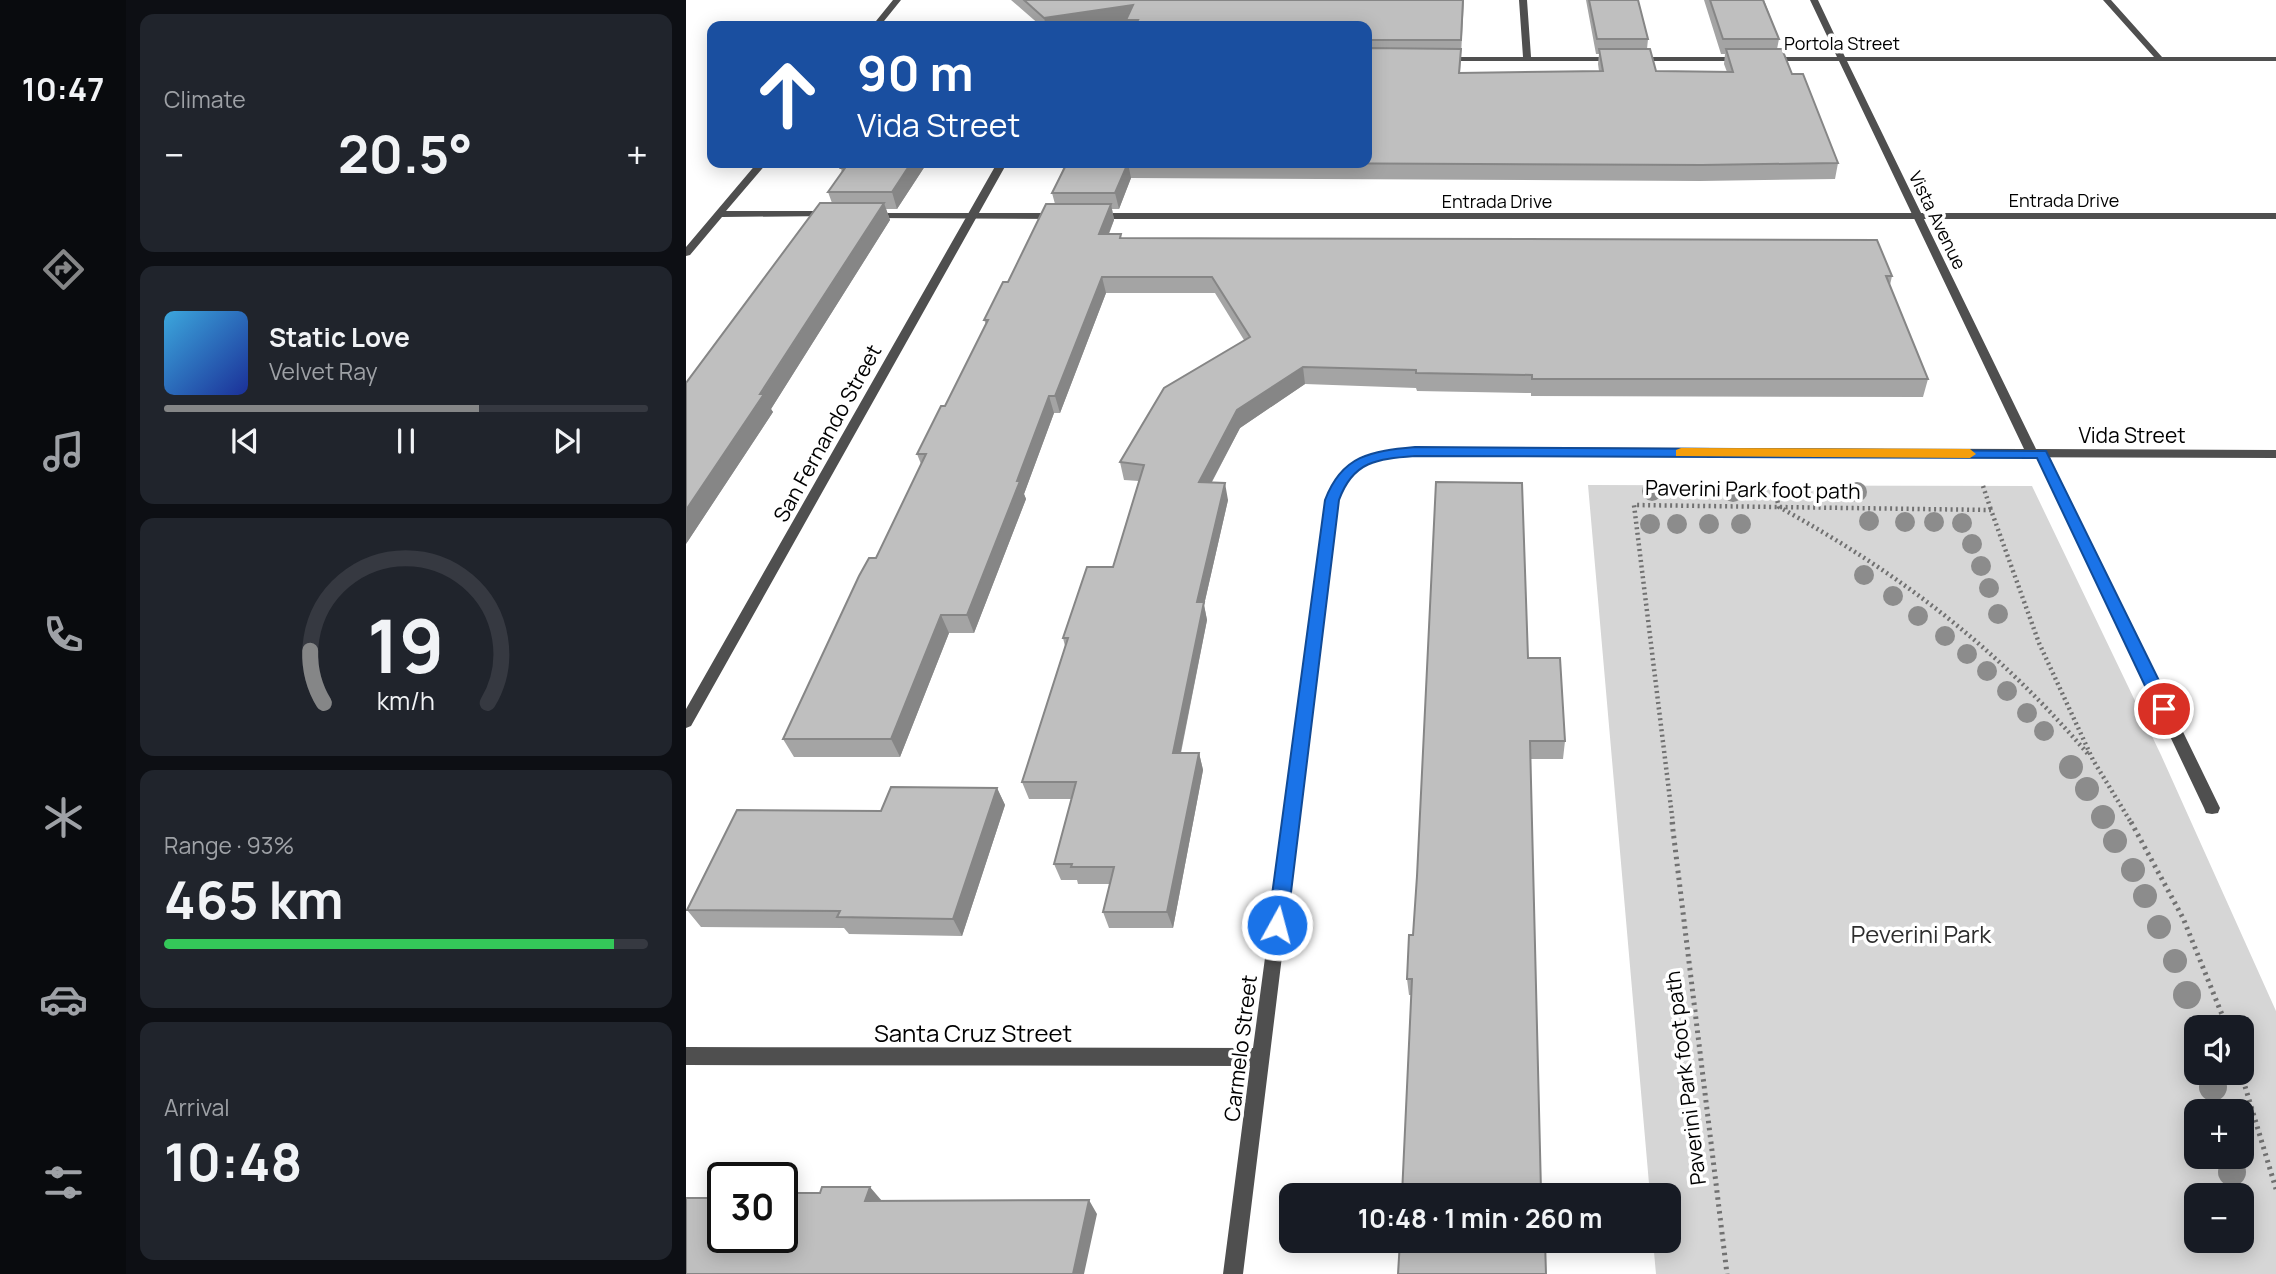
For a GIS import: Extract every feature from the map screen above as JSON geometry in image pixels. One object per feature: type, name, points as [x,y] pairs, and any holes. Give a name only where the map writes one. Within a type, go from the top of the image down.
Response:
[{"type":"street","points":[[880,21],[897,0]]},
{"type":"street","points":[[1523,0],[1527,59]]},
{"type":"street","name":"Vista Avenue","points":[[1814,0],[2212,808]]},
{"type":"street","points":[[2107,0],[2160,59]]},
{"type":"street","name":"Portola Street","points":[[1433,59],[2276,59]]},
{"type":"street","points":[[686,253],[758,168]]},
{"type":"street","name":"San Fernando Street","points":[[686,722],[999,168]]},
{"type":"street","points":[[719,214],[839,215]]},
{"type":"street","points":[[852,215],[1070,216]]},
{"type":"street","name":"Entrada Drive","points":[[1084,216],[2276,216]]},
{"type":"street","name":"Vida Street","points":[[1400,452],[2276,454]]},
{"type":"street","name":"Carmelo Street","points":[[1233,1274],[1332,500],[1339,481],[1357,464],[1372,457],[1400,452]]},
{"type":"street","name":"Santa Cruz Street","points":[[686,1056],[1260,1058]]},
{"type":"path","points":[[1773,485],[1779,508],[1850,548],[1948,614],[1992,650],[2036,693],[2093,760]]},
{"type":"path","points":[[1983,486],[2039,643],[2093,760],[2149,851],[2183,918],[2222,1015]]},
{"type":"path","name":"Paverini Park foot path","points":[[1727,1274],[1634,505],[1991,510]]},
{"type":"path","points":[[2245,1085],[2276,1189]]},
{"type":"green space","name":"Peverini Park","points":[[1588,485],[2032,486],[2161,755],[2276,1011],[2276,1274],[1656,1274],[1654,1253],[1681,1253],[1681,1183],[1649,1183]]},
{"type":"building","points":[[1024,0],[1463,0],[1461,40],[1372,40],[1372,21],[1126,20],[1133,5],[1044,18]]},
{"type":"building","points":[[1589,0],[1638,0],[1648,39],[1597,39]]},
{"type":"building","points":[[1710,0],[1763,0],[1779,39],[1723,39]]},
{"type":"building","points":[[1372,48],[1461,49],[1459,73],[1603,71],[1599,49],[1650,49],[1656,71],[1733,72],[1726,49],[1782,49],[1792,74],[1803,74],[1838,163],[1372,163]]},
{"type":"building","points":[[845,168],[908,168],[892,192],[828,192]]},
{"type":"building","points":[[1064,168],[1126,168],[1115,193],[1052,193]]},
{"type":"building","points":[[820,203],[884,203],[760,394],[764,394],[686,510],[686,383]]},
{"type":"building","points":[[1046,204],[1111,204],[1099,234],[1121,234],[1120,238],[1877,240],[1892,276],[1886,276],[1928,379],[1532,379],[1532,375],[1303,367],[1237,410],[1199,482],[1225,483],[1197,602],[1204,602],[1173,753],[1199,753],[1167,912],[1103,912],[1114,867],[1071,867],[1072,864],[1054,864],[1076,782],[1022,782],[1068,638],[1063,638],[1087,567],[1113,567],[1144,465],[1120,462],[1164,388],[1250,337],[1212,277],[1102,277],[1055,396],[1049,396],[1017,481],[1020,481],[967,615],[941,615],[891,739],[783,739],[859,576],[869,558],[876,558],[926,454],[917,454],[941,406],[945,406],[988,320],[984,320],[1003,282],[1008,282]]},
{"type":"building","points":[[1436,482],[1522,483],[1528,658],[1560,658],[1565,741],[1530,741],[1541,1183],[1403,1183],[1412,979],[1407,979],[1409,935],[1413,935]]},
{"type":"building","points":[[891,787],[997,788],[953,919],[837,917],[840,911],[687,910],[737,810],[881,811]]},
{"type":"building","points":[[822,1187],[870,1187],[865,1201],[1089,1200],[1073,1274],[686,1274],[686,1198],[707,1198],[707,1253],[798,1253],[798,1193],[820,1193]]},
{"type":"building","points":[[1399,1253],[1545,1253],[1546,1274],[1398,1274]]},
{"type":"slow traffic","points":[[1681,453],[1970,454]]},
{"type":"route","points":[[1277,925],[1332,500],[1339,481],[1346,472],[1372,457],[1400,452],[2042,454],[2164,709]]}]
